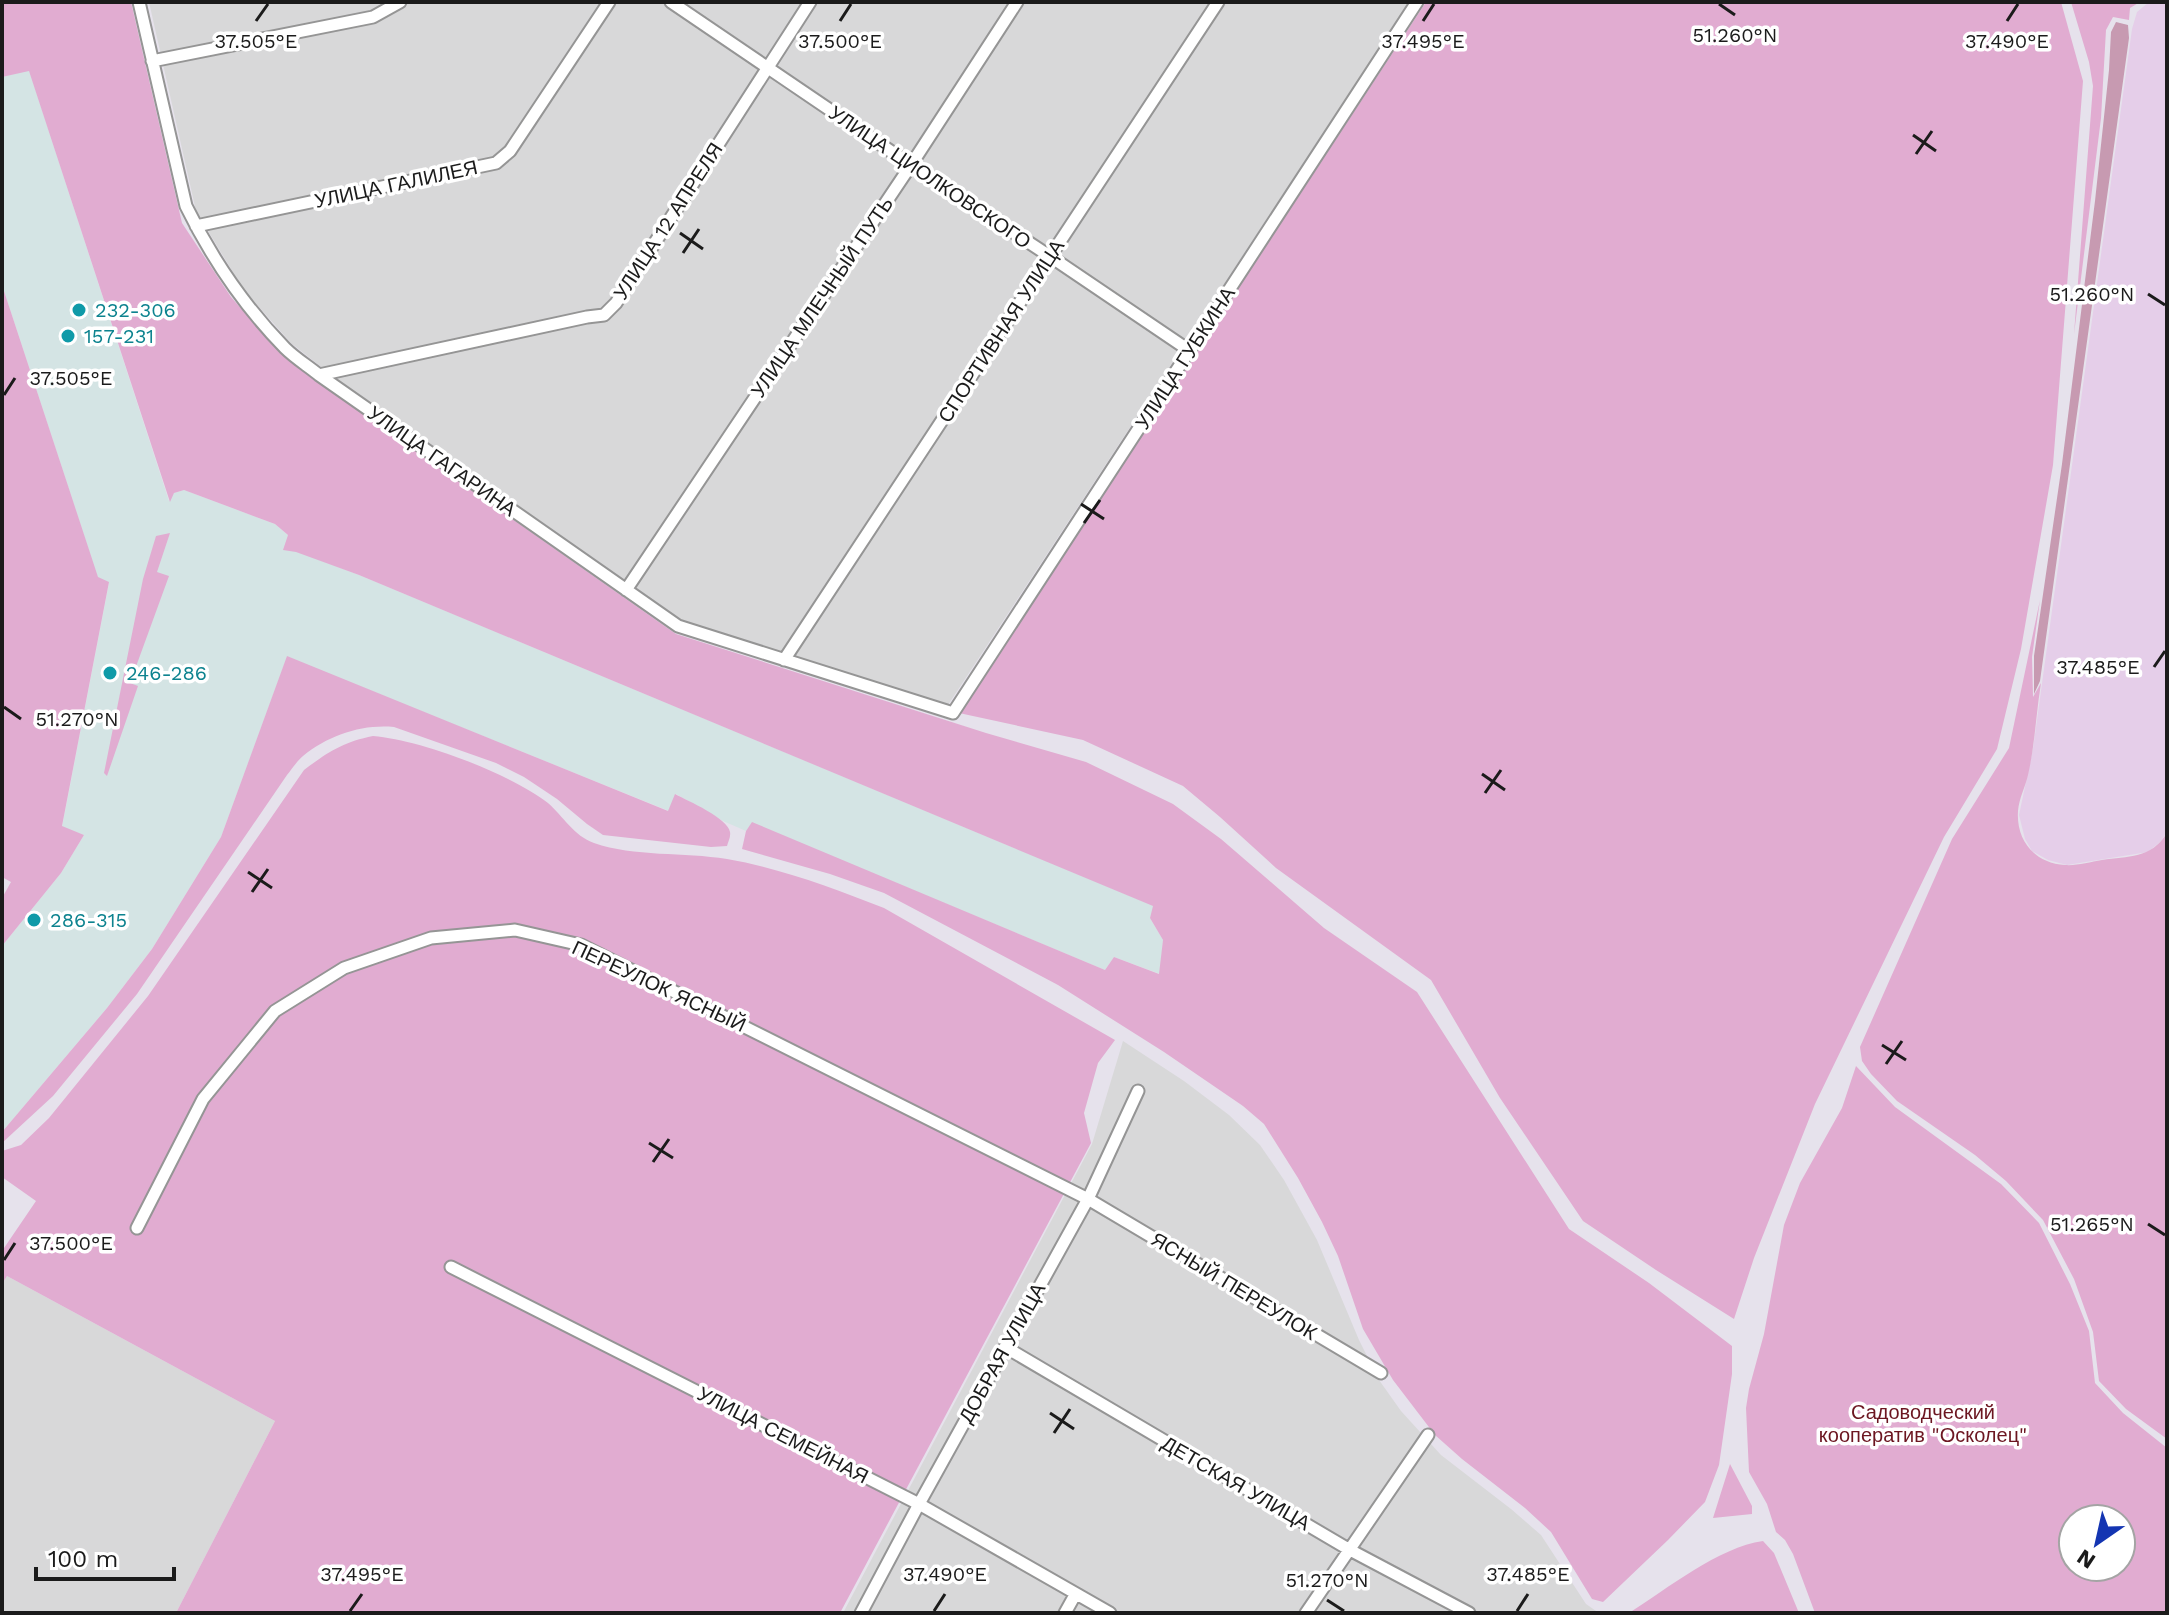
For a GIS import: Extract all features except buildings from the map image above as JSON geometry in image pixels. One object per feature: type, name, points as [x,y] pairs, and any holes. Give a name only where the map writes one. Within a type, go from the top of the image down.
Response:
[{"type":"street","name":"УЛИЦА ГАГАРИНА","points":[[139,2],[186,206],[237,292],[286,349],[678,626],[953,713]]},
{"type":"street","points":[[152,61],[373,17],[400,2]]},
{"type":"street","name":"УЛИЦА ГАЛИЛЕЯ","points":[[196,226],[496,163],[510,151],[609,2]]},
{"type":"street","name":"УЛИЦА ЦИОЛКОВСКОГО","points":[[671,2],[1190,351]]},
{"type":"street","name":"УЛИЦА 12 АПРЕЛЯ","points":[[319,375],[604,315],[616,303],[810,2]]},
{"type":"street","name":"УЛИЦА МЛЕЧНЫЙ ПУТЬ","points":[[626,590],[1017,2]]},
{"type":"street","name":"СПОРТИВНАЯ УЛИЦА","points":[[784,660],[1218,2]]},
{"type":"street","name":"УЛИЦА ГУБКИНА","points":[[953,713],[1417,2]]},
{"type":"street","name":"ПЕРЕУЛОК ЯСНЫЙ","points":[[137,1228],[203,1099],[275,1011],[344,968],[431,938],[515,930],[581,945],[1088,1199]]},
{"type":"street","name":"ДОБРАЯ УЛИЦА","points":[[861,1613],[1088,1199],[1138,1091]]},
{"type":"street","name":"ЯСНЫЙ ПЕРЕУЛОК","points":[[1088,1199],[1381,1373]]},
{"type":"street","name":"УЛИЦА СЕМЕЙНАЯ","points":[[451,1267],[919,1504],[1110,1613]]},
{"type":"street","name":"ДЕТСКАЯ УЛИЦА","points":[[1005,1347],[1350,1550],[1469,1613]]},
{"type":"street","points":[[1306,1613],[1428,1435]]},
{"type":"street","points":[[1065,1613],[1075,1595]]},
{"type":"shaded area","points":[[149,2],[1409,2],[948,705],[683,621],[335,378],[291,343],[243,289],[196,211]]},
{"type":"shaded area","points":[[2149,2],[2167,2],[2167,832],[2148,852],[2067,865],[2048,860],[2032,851],[2025,839],[2019,815],[2033,749],[2132,29],[2137,12]]},
{"type":"shaded area","points":[[2116,22],[2128,25],[2129,38],[2040,681],[2034,694],[2034,656],[2095,201],[2111,32]]},
{"type":"shaded area","points":[[29,70],[169,501],[174,493],[184,490],[275,524],[288,535],[284,550],[296,551],[359,575],[1154,906],[1150,918],[1163,940],[1160,974],[1114,957],[1105,970],[752,823],[746,831],[676,794],[669,811],[287,657],[221,837],[152,949],[107,1008],[2,1132],[2,946],[61,873],[84,835],[62,827],[109,583],[98,578],[2,285],[2,77]]},
{"type":"shaded area","points":[[1123,1041],[1229,1115],[1260,1145],[1284,1180],[1317,1240],[1359,1340],[1379,1380],[1401,1411],[1441,1455],[1541,1535],[1586,1604],[1599,1613],[843,1613],[1092,1144]]},
{"type":"shaded area","points":[[7,1276],[275,1421],[176,1613],[2,1613],[2,1284]]},
{"type":"green space","points":[[2,2],[131,2],[182,223],[231,297],[280,353],[319,383],[676,634],[1086,762],[1173,804],[1221,839],[1324,928],[1417,992],[1569,1229],[1649,1283],[1732,1346],[1732,1374],[1719,1465],[1705,1502],[1603,1602],[1592,1599],[1551,1532],[1435,1435],[1393,1380],[1363,1329],[1338,1256],[1322,1222],[1264,1124],[1164,1052],[1058,985],[884,893],[742,849],[746,831],[752,822],[1105,970],[1114,957],[1159,974],[1163,940],[1150,918],[1153,906],[359,575],[283,550],[288,535],[275,524],[184,490],[174,493],[170,502],[29,71],[2,77]]},
{"type":"green space","points":[[1426,2],[2061,2],[2083,81],[2053,465],[2021,649],[1997,749],[1944,837],[1815,1104],[1754,1258],[1734,1319],[1583,1221],[1500,1098],[1431,980],[1276,868],[1183,786],[1083,740],[959,713]]},
{"type":"green space","points":[[2071,2],[2140,2],[2130,8],[2129,20],[2113,17],[2106,30],[2101,118],[2074,334],[2093,86]]},
{"type":"green space","points":[[2,285],[98,577],[109,582],[62,826],[84,835],[61,873],[2,946],[2,898],[11,882],[2,877]]},
{"type":"green space","points":[[170,533],[157,572],[169,576],[130,683],[138,686],[107,776],[104,773],[143,579],[156,536]]},
{"type":"green space","points":[[2040,600],[2032,657],[2033,697],[2041,683],[2030,764],[2018,811],[2024,841],[2045,860],[2074,865],[2138,855],[2154,848],[2167,833],[2167,1439],[2126,1409],[2099,1381],[2093,1332],[2074,1279],[2043,1220],[2006,1181],[1975,1155],[1897,1101],[1862,1061],[1860,1047],[1952,839],[2009,748]]},
{"type":"green space","points":[[287,656],[668,811],[675,794],[707,810],[728,827],[730,838],[727,846],[711,847],[603,835],[524,777],[496,763],[394,727],[358,729],[335,737],[303,756],[287,775],[137,994],[53,1096],[2,1143],[2,1132],[107,1008],[152,949],[221,837]]},
{"type":"green space","points":[[373,736],[439,751],[511,780],[548,803],[575,831],[594,843],[626,850],[747,863],[806,879],[884,908],[1115,1040],[1098,1063],[1084,1113],[1091,1143],[840,1613],[176,1613],[275,1421],[7,1276],[2,1284],[2,1251],[36,1201],[2,1177],[2,1151],[21,1145],[49,1118],[148,996],[304,770],[336,748]]},
{"type":"green space","name":"Садоводческий кооператив \"Осколец\"","points":[[1856,1066],[1895,1107],[2001,1184],[2039,1223],[2070,1284],[2089,1331],[2095,1383],[2123,1413],[2167,1448],[2167,1613],[1815,1613],[1793,1554],[1776,1532],[1767,1504],[1749,1472],[1746,1408],[1764,1334],[1784,1225],[1800,1183],[1842,1108]]},
{"type":"green space","points":[[1730,1464],[1752,1506],[1752,1514],[1713,1518]]},
{"type":"green space","points":[[1763,1541],[1774,1553],[1799,1613],[1629,1613],[1711,1560]]},
{"type":"place","name":"232-306","points":[[79,310]]},
{"type":"place","name":"157-231","points":[[68,336]]},
{"type":"place","name":"246-286","points":[[110,673]]},
{"type":"place","name":"286-315","points":[[34,920]]}]
